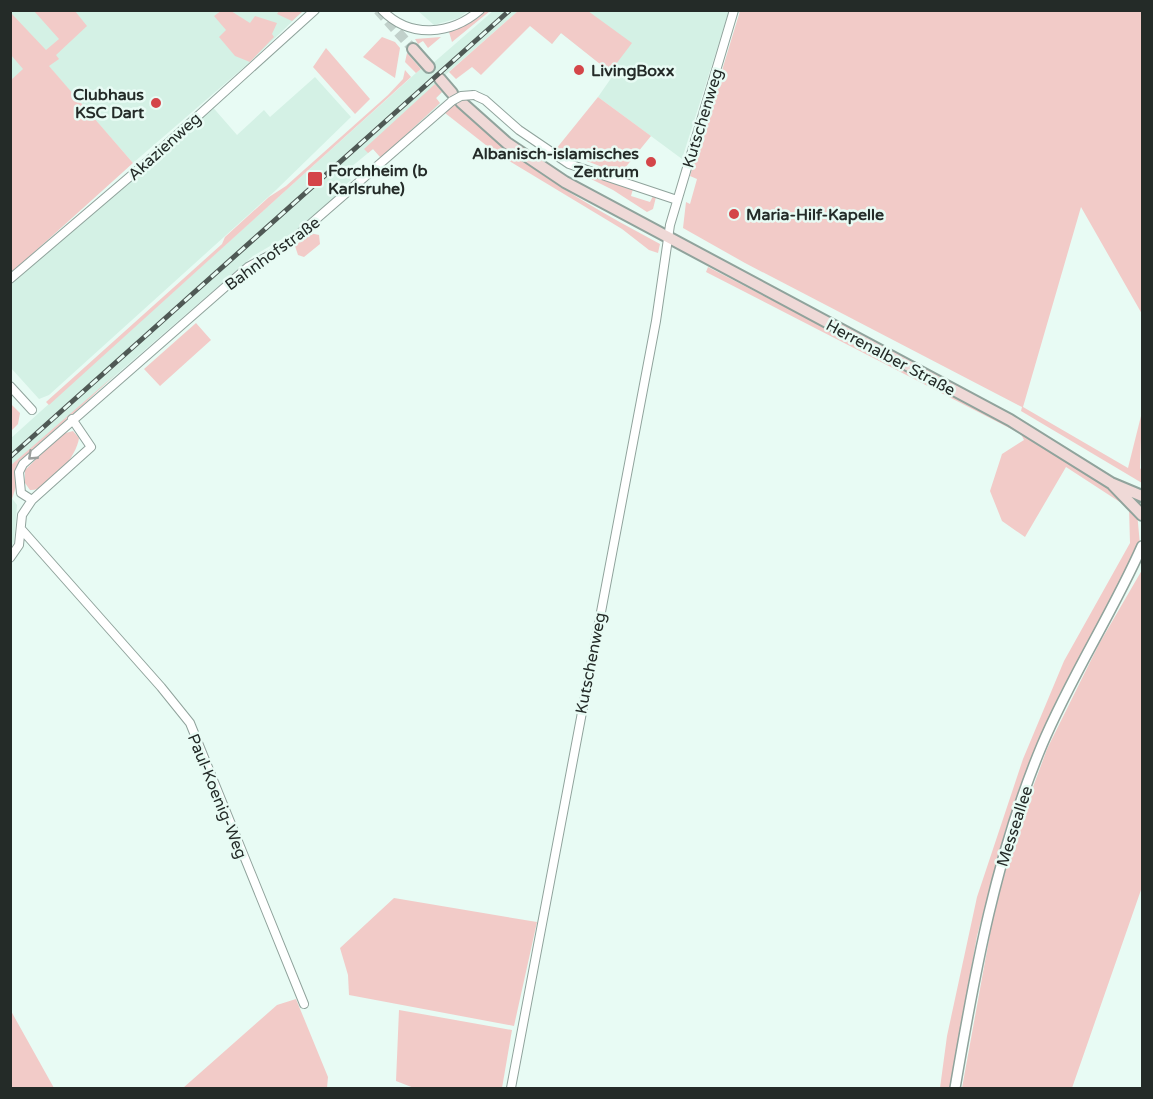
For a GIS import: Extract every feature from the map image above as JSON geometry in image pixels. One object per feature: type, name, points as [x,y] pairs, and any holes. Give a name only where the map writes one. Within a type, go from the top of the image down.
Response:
[{"type":"main road","points":[[413,49],[429,67]]},
{"type":"main road","name":"Herrenalber Straße","points":[[440,79],[455,98],[507,143],[535,162],[668,238],[1010,420],[1111,483],[1143,496]]},
{"type":"main road","name":"Herrenalber Straße","points":[[1111,483],[1143,515]]},
{"type":"street","name":"Akazienweg","points":[[10,279],[147,162],[315,10]]},
{"type":"street","points":[[382,10],[391,19],[406,27],[427,31],[443,30],[464,22],[480,10]]},
{"type":"street","name":"Kutschenweg","points":[[511,1089],[656,321],[670,225],[734,10]]},
{"type":"street","name":"Bahnhofstraße","points":[[32,500],[21,493],[18,472],[23,464],[248,267],[283,248],[455,98],[474,95],[485,100],[549,153],[569,164],[677,200]]},
{"type":"street","points":[[10,386],[32,410]]},
{"type":"street","points":[[10,558],[19,545],[22,515],[32,500],[91,447],[72,419]]},
{"type":"street","name":"Paul-Koenig-Weg","points":[[22,530],[161,687],[189,723],[304,1004]]},
{"type":"street","name":"Messeallee","points":[[955,1089],[983,933],[1015,819],[1065,694],[1143,546]]},
{"type":"street","name":"Messeallee","points":[[1126,582],[1143,564]]},
{"type":"shaded area","points":[[222,10],[231,11],[250,23],[255,16],[277,23],[272,34],[274,37],[250,62],[235,56],[219,37],[226,30],[214,16]]},
{"type":"shaded area","points":[[279,10],[303,11],[292,21],[277,14]]},
{"type":"shaded area","points":[[11,11],[303,11],[250,62],[133,163],[44,61],[11,91]]},
{"type":"shaded area","points":[[34,11],[75,11],[87,26],[56,55],[59,59],[49,66],[133,163],[11,273],[11,80],[23,69],[11,55],[11,13],[46,50],[59,39]]},
{"type":"shaded area","points":[[418,11],[468,11],[459,18],[434,25]]},
{"type":"shaded area","points":[[485,11],[490,11],[452,42],[449,32],[470,23]]},
{"type":"shaded area","points":[[493,11],[518,11],[435,84],[442,92],[436,98],[440,104],[381,158],[373,149],[345,172],[351,180],[344,186],[347,189],[299,229],[253,256],[11,466],[10,439],[416,73],[421,69],[424,71]]},
{"type":"shaded area","points":[[518,11],[588,11],[632,43],[610,72],[561,33],[552,44],[530,26],[481,75],[472,67],[456,79],[449,72]]},
{"type":"shaded area","points":[[544,11],[729,11],[682,159],[598,97],[614,74],[561,33],[552,44]]},
{"type":"shaded area","points":[[740,11],[1142,11],[1142,314],[1081,207],[1023,407],[1128,468],[1142,412],[1140,468],[1142,483],[1021,411],[1022,407],[745,263],[683,228],[686,202],[690,204],[697,179],[690,176]]},
{"type":"shaded area","points":[[382,37],[395,42],[400,48],[395,78],[363,57]]},
{"type":"shaded area","points":[[441,37],[428,48],[423,41],[418,44],[415,39]]},
{"type":"shaded area","points":[[326,48],[370,99],[355,114],[313,67]]},
{"type":"shaded area","points":[[407,53],[421,69],[416,73],[405,62]]},
{"type":"shaded area","points":[[405,70],[411,77],[49,405],[46,402],[222,244],[225,237],[269,197],[286,186],[388,95],[403,79]]},
{"type":"shaded area","points":[[315,77],[351,117],[276,190],[49,395],[39,399],[11,368],[11,285],[210,104],[237,135],[264,110],[270,117]]},
{"type":"shaded area","points":[[435,84],[442,92],[436,98],[440,103],[381,158],[373,149],[368,153],[364,149]]},
{"type":"shaded area","points":[[598,97],[651,136],[620,174],[556,149]]},
{"type":"shaded area","points":[[455,104],[477,125],[526,164],[579,198],[660,244],[658,253],[649,250],[622,229],[496,153],[445,113]]},
{"type":"shaded area","points":[[581,174],[633,189],[631,196],[650,202],[653,196],[656,197],[653,209],[647,212],[613,190]]},
{"type":"shaded area","points":[[310,233],[319,235],[320,244],[304,257],[298,255],[295,246]]},
{"type":"shaded area","points":[[708,267],[944,389],[1037,442],[1126,500],[1137,512],[1140,545],[1059,695],[1037,743],[1006,828],[977,936],[950,1088],[940,1088],[947,1036],[977,897],[1023,759],[1064,661],[1130,543],[1129,508],[1066,467],[1025,537],[1002,521],[990,491],[1002,454],[1024,440],[1021,434],[706,272]]},
{"type":"shaded area","points":[[196,323],[211,340],[160,386],[144,369]]},
{"type":"shaded area","points":[[116,374],[25,459],[12,499],[10,466]]},
{"type":"shaded area","points":[[10,403],[20,413],[18,424],[11,431]]},
{"type":"shaded area","points":[[73,431],[79,438],[68,463],[45,485],[30,490],[25,483],[25,470],[62,434]]},
{"type":"shaded area","points":[[11,497],[17,505],[14,542],[11,549]]},
{"type":"shaded area","points":[[1142,570],[1142,887],[1072,1088],[962,1088],[994,912],[1015,836],[1047,749],[1099,644]]},
{"type":"shaded area","points":[[394,898],[537,922],[514,1026],[349,995],[348,975],[340,948]]},
{"type":"shaded area","points":[[296,999],[328,1077],[327,1088],[183,1088],[277,1005]]},
{"type":"shaded area","points":[[399,1010],[512,1030],[502,1088],[414,1088],[396,1081]]},
{"type":"shaded area","points":[[11,1011],[54,1088],[11,1088]]},
{"type":"tunnel","points":[[378,10],[413,49]]},
{"type":"railway","points":[[10,457],[510,10]]},
{"type":"place","name":"LivingBoxx","points":[[579,70]]},
{"type":"place","name":"Clubhaus KSC Dart","points":[[156,103]]},
{"type":"place","name":"Albanisch-islamisches Zentrum","points":[[651,162]]},
{"type":"place","name":"Forchheim (b Karlsruhe)","points":[[315,179]]},
{"type":"place","name":"Maria-Hilf-Kapelle","points":[[734,214]]}]
